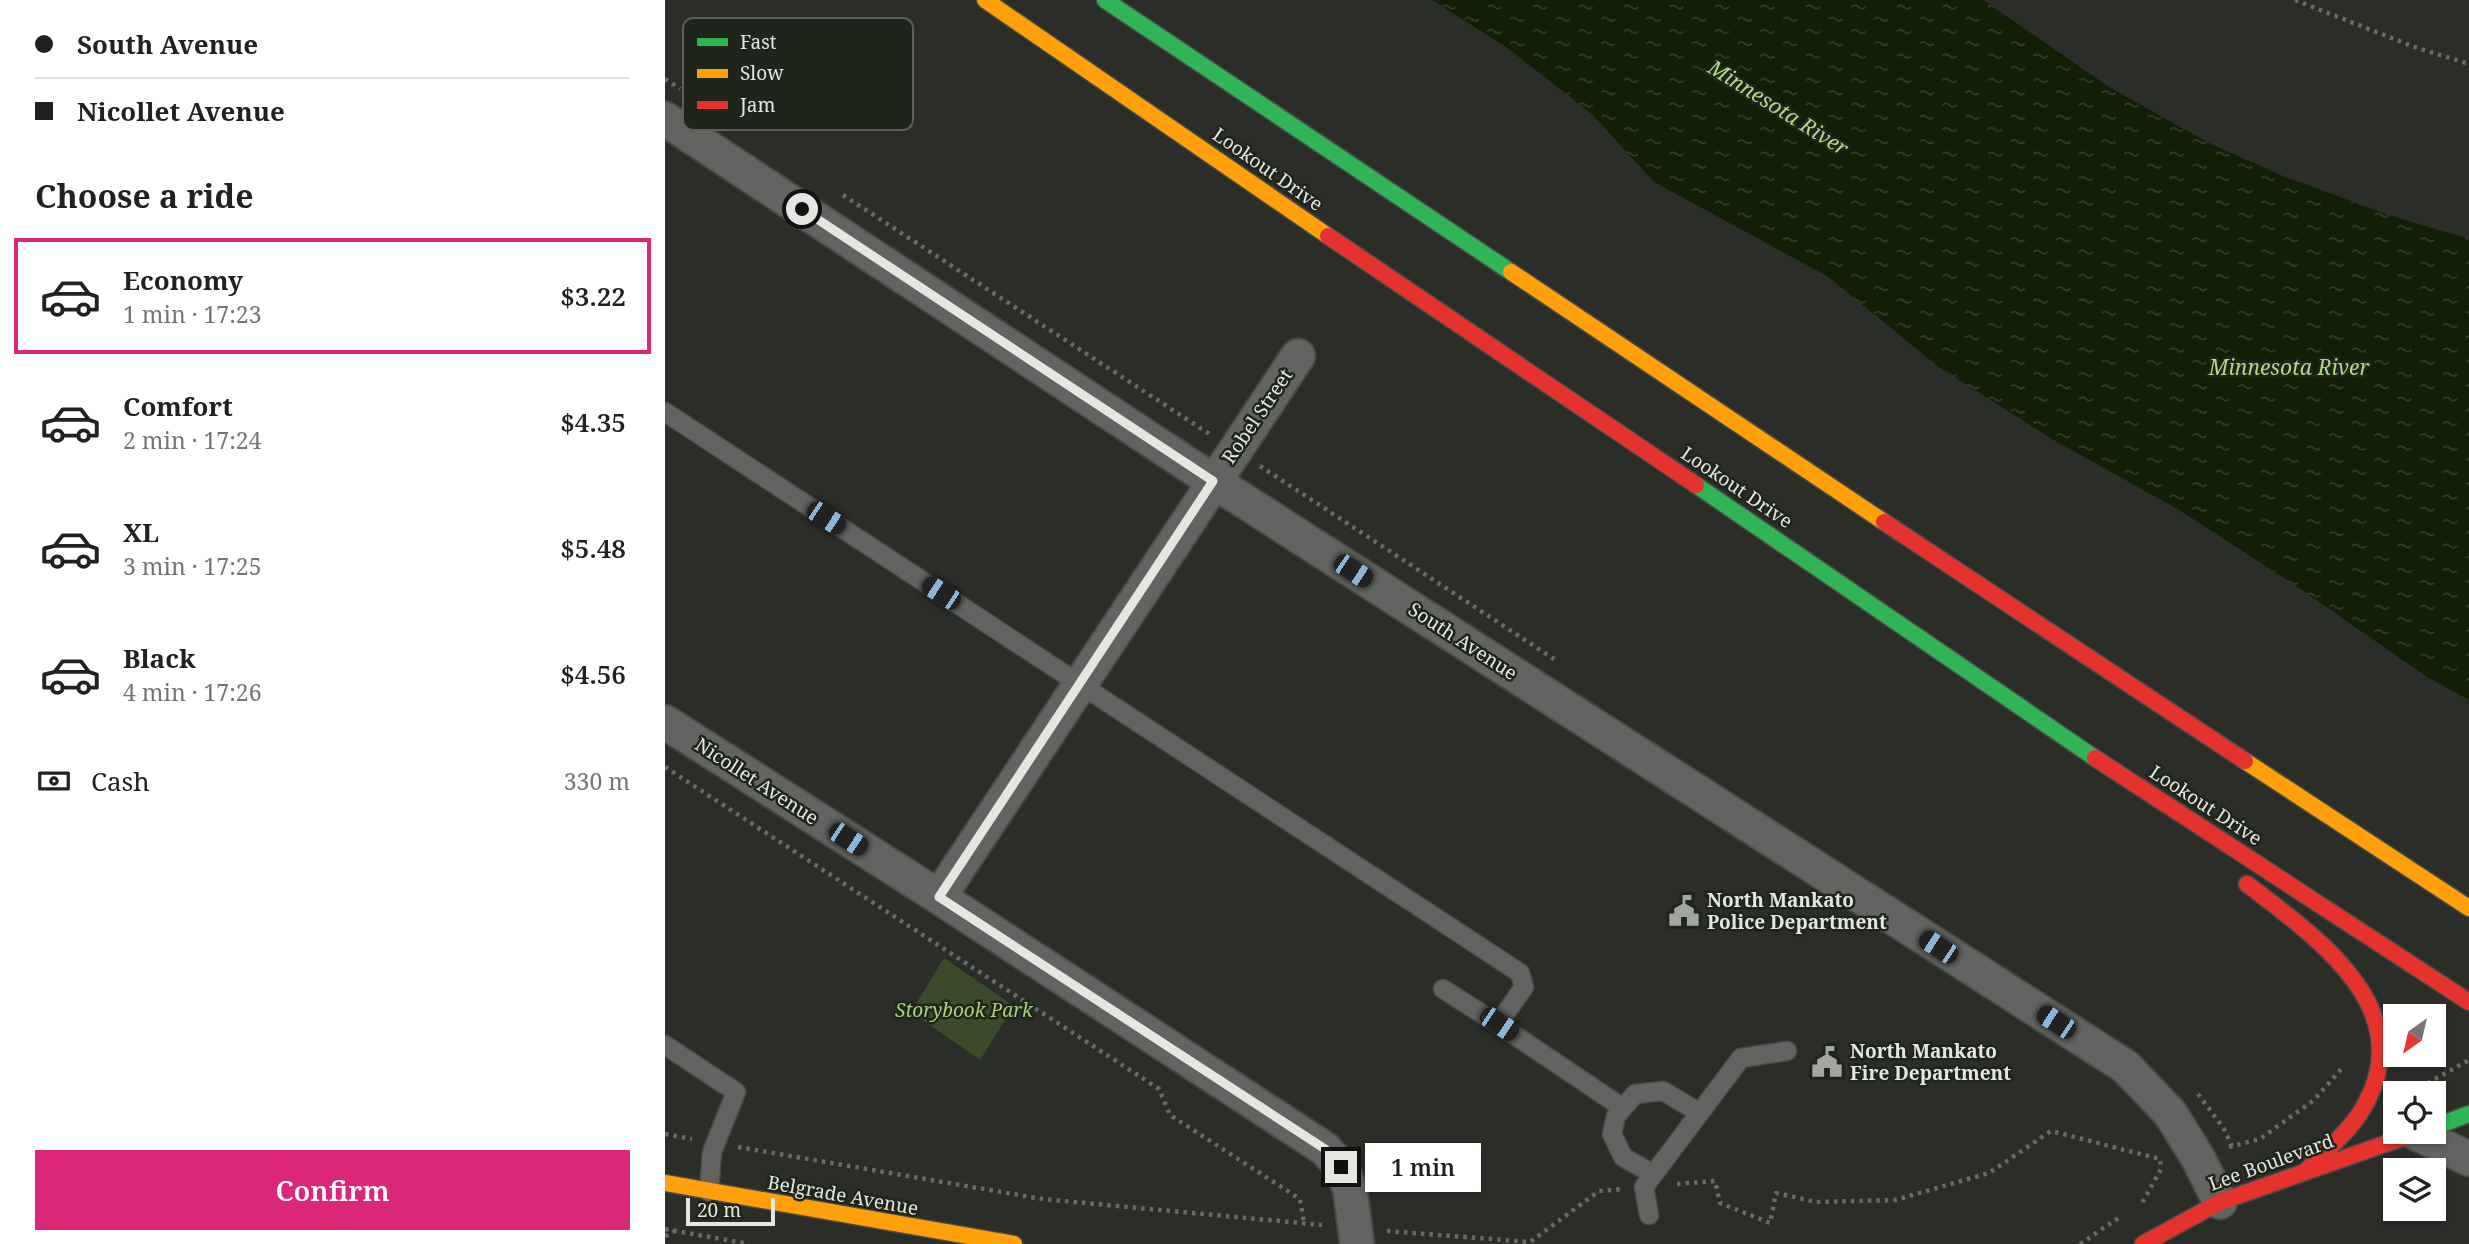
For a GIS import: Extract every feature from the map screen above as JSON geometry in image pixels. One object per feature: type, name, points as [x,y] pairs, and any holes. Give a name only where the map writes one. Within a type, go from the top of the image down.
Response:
[{"type":"main road","name":"Lookout Drive","points":[[985,0],[2067,740],[2469,1002]]},
{"type":"main road","points":[[1105,0],[2050,634],[2469,908]]},
{"type":"main road","points":[[2067,740],[2193,841]]},
{"type":"main road","points":[[2235,875],[2319,942],[2364,992],[2381,1031],[2381,1069],[2366,1105],[2307,1170]]},
{"type":"main road","name":"Lee Boulevard","points":[[2446,1122],[2469,1114]]},
{"type":"main road","name":"Lee Boulevard","points":[[2143,1244],[2220,1202],[2384,1144]]},
{"type":"main road","name":"Belgrade Avenue","points":[[665,1183],[1014,1244]]},
{"type":"street","name":"South Avenue","points":[[665,119],[1213,481],[2126,1067],[2170,1113],[2199,1158],[2220,1202]]},
{"type":"street","name":"Robel Street","points":[[939,897],[1298,356]]},
{"type":"street","name":"Nicollet Avenue","points":[[665,722],[1325,1149],[1341,1167],[1350,1189],[1356,1236]]},
{"type":"street","points":[[2444,1144],[2469,1159]]},
{"type":"lane","points":[[665,412],[1520,973],[1524,987],[1499,1024]]},
{"type":"lane","points":[[1443,989],[1623,1108]]},
{"type":"lane","points":[[665,1045],[736,1092],[712,1152],[709,1192]]},
{"type":"lane","points":[[1649,1215],[1649,1180],[1741,1058],[1787,1051]]},
{"type":"lane","points":[[1649,1180],[1623,1157],[1612,1134],[1616,1116],[1635,1094],[1663,1091],[1700,1113]]},
{"type":"path","points":[[2295,0],[2417,48],[2469,64]]},
{"type":"path","points":[[665,767],[1159,1089],[1170,1115],[1300,1199],[1304,1223]]},
{"type":"path","points":[[665,1134],[1042,1199],[1304,1223],[1356,1236],[1530,1242],[1599,1191],[1649,1180],[1715,1181],[1720,1203],[1770,1223],[1776,1193],[1815,1202],[1895,1200],[1989,1173],[2051,1131],[2160,1158],[2161,1169],[2142,1203],[2132,1210]]},
{"type":"path","points":[[2080,1244],[2121,1216]]},
{"type":"path","points":[[665,1229],[749,1244]]},
{"type":"path","points":[[665,1236],[676,1231]]},
{"type":"green space","name":"Storybook Park","points":[[944,958],[1014,1006],[980,1060],[911,1012]]},
{"type":"water","name":"Minnesota River","points":[[1432,0],[1983,0],[2109,87],[2209,143],[2285,177],[2392,216],[2469,239],[2469,700],[2427,677],[2302,590],[2181,511],[2052,439],[1940,368],[1827,276],[1654,182],[1592,114],[1506,47]]},
{"type":"traffic: fast","points":[[1105,0],[1511,272]]},
{"type":"traffic: fast","points":[[1696,485],[2095,758]]},
{"type":"traffic: fast","points":[[2446,1123],[2469,1114]]},
{"type":"traffic: slow","points":[[985,0],[1328,236]]},
{"type":"traffic: slow","points":[[1511,272],[1884,522]]},
{"type":"traffic: slow","points":[[2245,761],[2469,908]]},
{"type":"traffic: slow","points":[[665,1183],[1014,1244]]},
{"type":"traffic: jam","points":[[1328,236],[1696,485]]},
{"type":"traffic: jam","points":[[1884,522],[2245,761]]},
{"type":"traffic: jam","points":[[2095,758],[2469,1002]]},
{"type":"traffic: jam","points":[[2247,884],[2301,926],[2351,976],[2368,1004],[2379,1034],[2379,1066],[2362,1111],[2307,1170]]},
{"type":"traffic: jam","points":[[2143,1244],[2220,1202],[2385,1144]]},
{"type":"place","name":"North Mankato Police Department","points":[[1684,911]]},
{"type":"place","name":"North Mankato Fire Department","points":[[1827,1062]]},
{"type":"route","points":[[802,209],[1213,481],[939,897],[1325,1149],[1341,1167]]}]
